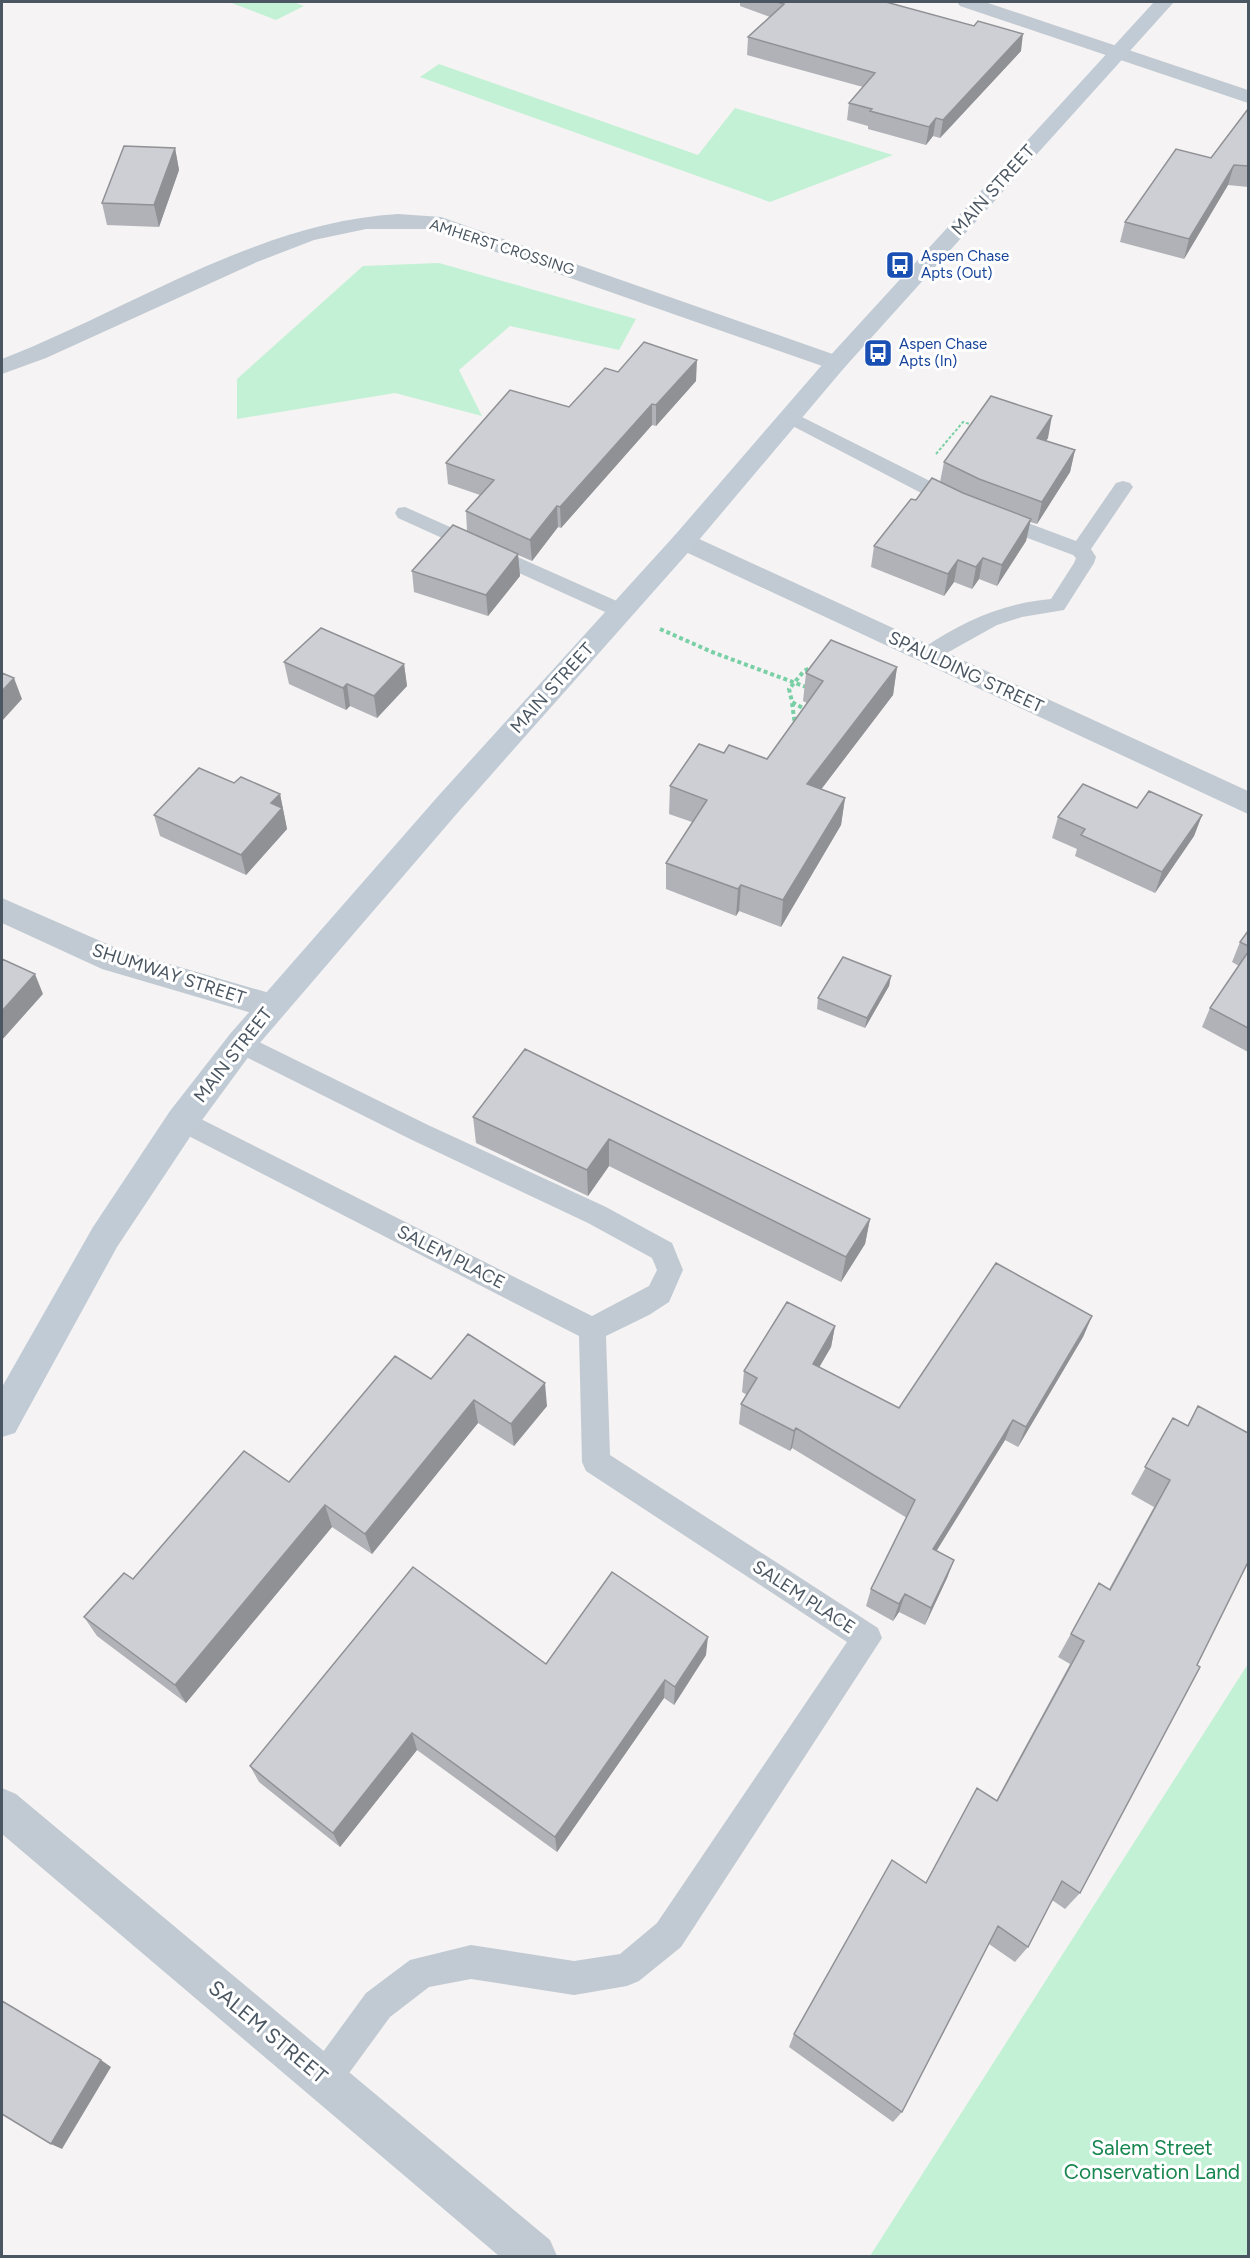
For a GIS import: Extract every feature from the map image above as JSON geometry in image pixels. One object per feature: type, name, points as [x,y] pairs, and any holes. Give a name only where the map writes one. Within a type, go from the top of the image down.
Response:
[{"type":"main road","name":"MAIN STREET","points":[[2,1421],[105,1238],[183,1120],[241,1043],[684,541],[836,363],[1164,2]]},
{"type":"street","points":[[967,2],[1248,97]]},
{"type":"street","name":"AMHERST CROSSING","points":[[2,367],[38,353],[283,241],[348,224],[397,219],[433,222],[836,363]]},
{"type":"street","name":"SPAULDING STREET","points":[[684,541],[1248,803]]},
{"type":"street","name":"SHUMWAY STREET","points":[[2,910],[113,960],[272,1006]]},
{"type":"street","name":"SALEM STREET","points":[[2,1808],[534,2256]]},
{"type":"lane","points":[[790,417],[967,508],[1080,550],[1086,557],[1057,605],[1013,610],[952,637],[929,654]]},
{"type":"lane","points":[[1080,550],[1123,487]]},
{"type":"lane","points":[[405,513],[621,611]]},
{"type":"lane","points":[[241,1043],[419,1132],[597,1215],[663,1251],[670,1270],[659,1294],[639,1307],[592,1329]]},
{"type":"lane","name":"SALEM PLACE","points":[[183,1120],[592,1329],[596,1462],[867,1638],[669,1935],[627,1970],[574,1978],[471,1962],[422,1972],[378,2005],[324,2079]]},
{"type":"path","points":[[913,482],[963,422],[980,427]]},
{"type":"path","points":[[943,446],[952,449]]},
{"type":"path","points":[[621,611],[712,652],[812,690]]},
{"type":"path","points":[[797,729],[789,689],[804,671],[821,664]]},
{"type":"path","points":[[792,702],[810,712]]},
{"type":"green space","points":[[229,2],[293,2],[304,6],[276,20]]},
{"type":"green space","points":[[439,64],[698,155],[735,108],[893,155],[770,202],[420,77]]},
{"type":"green space","points":[[439,263],[636,319],[619,350],[510,326],[459,370],[482,416],[395,393],[237,419],[237,379],[363,266]]},
{"type":"green space","name":"Salem Street Conservation Land","points":[[1248,1664],[1248,2256],[870,2256]]},
{"type":"building","points":[[777,2],[886,2],[974,26],[978,21],[1023,34],[943,120],[936,118],[929,127],[849,103],[875,73],[748,37],[784,4]]},
{"type":"building","points":[[1248,109],[1248,166],[1234,165],[1189,239],[1125,222],[1176,149],[1211,158]]},
{"type":"building","points":[[124,146],[175,148],[154,205],[102,203]]},
{"type":"building","points":[[644,342],[697,360],[656,405],[652,404],[560,507],[557,506],[530,540],[466,511],[494,480],[446,463],[510,390],[569,407],[605,368],[618,372]]},
{"type":"building","points":[[991,396],[1052,416],[1037,438],[1075,450],[1042,502],[979,479],[944,462]]},
{"type":"building","points":[[932,478],[963,493],[1031,519],[1002,565],[983,558],[976,567],[958,560],[948,574],[874,546],[911,499],[916,500]]},
{"type":"building","points":[[453,525],[518,554],[486,595],[412,571]]},
{"type":"building","points":[[321,628],[404,664],[374,696],[347,684],[343,688],[284,662]]},
{"type":"building","points":[[831,640],[897,667],[807,784],[845,798],[783,900],[741,885],[738,889],[666,863],[707,800],[670,786],[699,744],[724,753],[729,745],[767,759],[823,681],[806,673]]},
{"type":"building","points":[[2,673],[14,678],[2,691]]},
{"type":"building","points":[[199,768],[234,783],[241,777],[280,794],[271,803],[282,808],[241,855],[154,815]]},
{"type":"building","points":[[1083,784],[1137,808],[1149,791],[1202,815],[1162,872],[1081,835],[1085,829],[1058,817]]},
{"type":"building","points":[[1248,931],[1248,946],[1240,942]]},
{"type":"building","points":[[1248,952],[1248,1028],[1210,1008]]},
{"type":"building","points":[[843,957],[891,976],[867,1018],[818,998]]},
{"type":"building","points":[[2,959],[35,974],[2,1011]]},
{"type":"building","points":[[525,1049],[870,1219],[846,1257],[609,1139],[587,1170],[473,1117]]},
{"type":"building","points":[[996,1263],[1092,1316],[1026,1427],[1013,1420],[933,1549],[954,1560],[931,1608],[905,1594],[899,1604],[871,1589],[915,1500],[796,1428],[794,1431],[741,1404],[757,1378],[744,1371],[787,1302],[835,1326],[813,1364],[899,1408]]},
{"type":"building","points":[[468,1334],[545,1383],[511,1424],[474,1400],[365,1534],[325,1505],[175,1685],[84,1617],[124,1573],[133,1579],[244,1451],[289,1482],[395,1356],[431,1379]]},
{"type":"building","points":[[1198,1406],[1248,1433],[1248,1562],[1197,1665],[1200,1667],[1080,1893],[1062,1881],[1028,1947],[998,1926],[902,2112],[794,2034],[892,1860],[926,1883],[977,1788],[997,1801],[1084,1641],[1071,1634],[1099,1583],[1110,1590],[1170,1480],[1145,1467],[1173,1418],[1188,1426]]},
{"type":"building","points":[[413,1567],[546,1664],[612,1572],[708,1637],[675,1687],[665,1680],[555,1837],[412,1733],[333,1833],[250,1766]]},
{"type":"building","points":[[2,2001],[101,2060],[51,2144],[2,2114]]},
{"type":"place","name":"Aspen Chase Apts (Out)","points":[[900,265]]},
{"type":"place","name":"Aspen Chase Apts (In)","points":[[878,353]]}]
